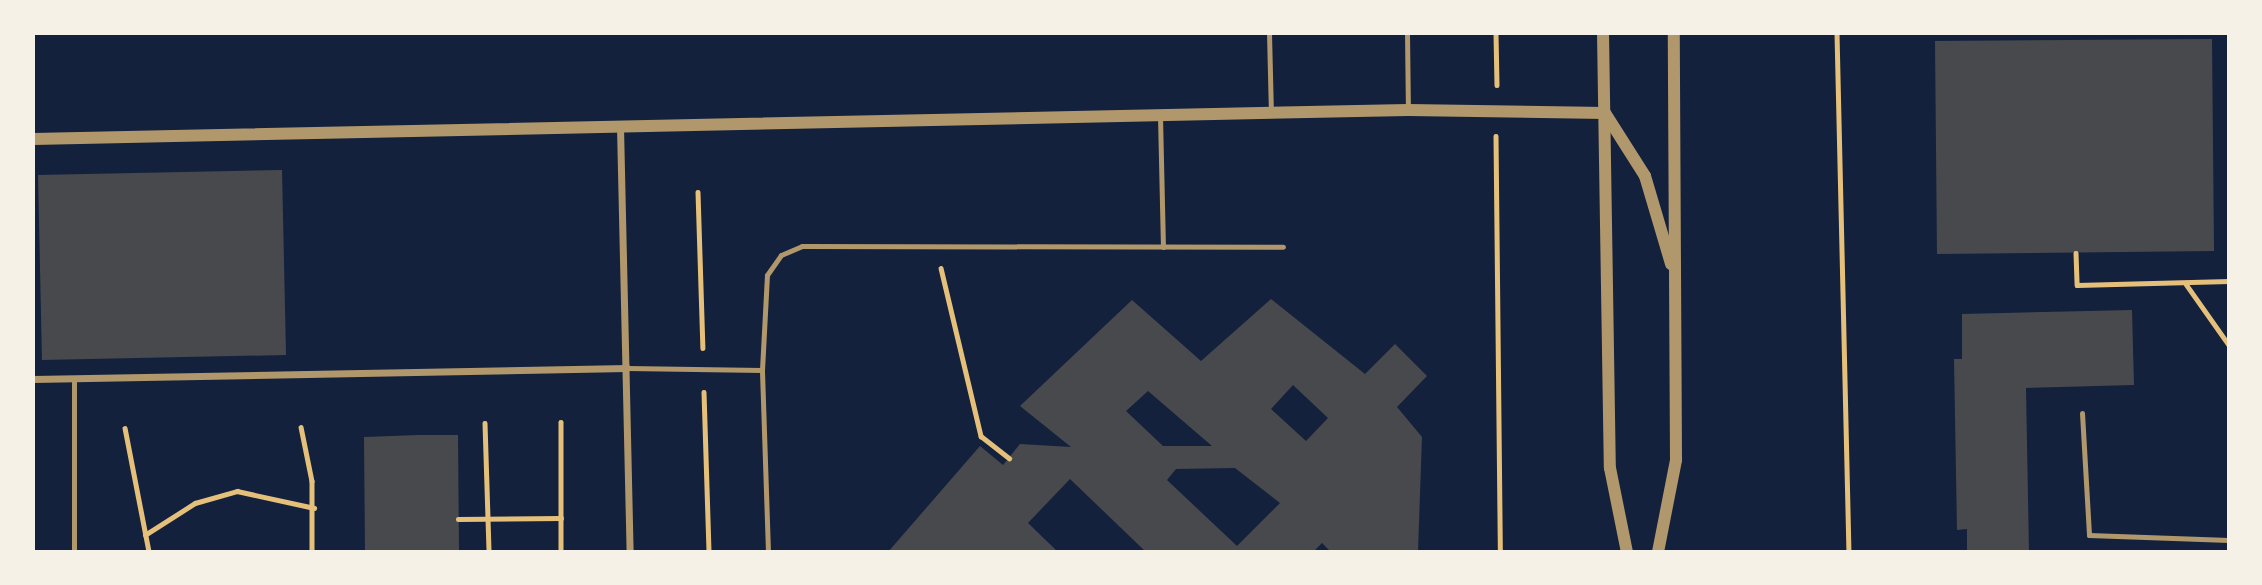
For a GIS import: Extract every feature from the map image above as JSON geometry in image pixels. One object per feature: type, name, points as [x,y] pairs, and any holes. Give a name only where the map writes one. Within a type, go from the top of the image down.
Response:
[{"type":"street","points":[[1603,33],[1610,468],[1627,552]]},
{"type":"street","points":[[1658,552],[1676,460],[1678,291],[1674,33]]},
{"type":"street","points":[[33,139],[1408,110],[1605,113]]},
{"type":"street","points":[[1605,113],[1655,198],[1678,291]]},
{"type":"street","points":[[620,127],[630,552]]},
{"type":"street","points":[[33,379],[627,368]]},
{"type":"lane","points":[[1269,33],[1272,113]]},
{"type":"lane","points":[[1407,33],[1408,110]]},
{"type":"lane","points":[[1160,116],[1163,247]]},
{"type":"lane","points":[[768,552],[762,370],[767,275],[781,255],[802,246],[1283,247]]},
{"type":"lane","points":[[627,368],[762,370]]},
{"type":"lane","points":[[74,379],[74,552]]},
{"type":"lane","points":[[2082,413],[2089,535],[2229,540]]},
{"type":"path","points":[[1496,33],[1497,82]]},
{"type":"path","points":[[1838,33],[1849,552]]},
{"type":"path","points":[[1496,146],[1500,552]]},
{"type":"path","points":[[936,247],[981,436],[1009,458]]},
{"type":"path","points":[[2076,253],[2077,285],[2229,281]]},
{"type":"path","points":[[2186,284],[2229,345]]},
{"type":"path","points":[[561,422],[561,552]]},
{"type":"path","points":[[485,424],[489,552]]},
{"type":"path","points":[[301,427],[314,508],[312,552]]},
{"type":"path","points":[[125,428],[149,552]]},
{"type":"path","points":[[145,535],[195,503],[237,491],[314,508]]},
{"type":"path","points":[[458,519],[561,518]]},
{"type":"building","points":[[2212,39],[2214,251],[1937,254],[1935,41]]},
{"type":"building","points":[[282,170],[286,355],[42,360],[38,175]]},
{"type":"building","points":[[1271,299],[1365,374],[1395,344],[1427,376],[1397,407],[1422,437],[1418,552],[1331,552],[1322,543],[1313,552],[1146,552],[1070,479],[1028,523],[1058,552],[888,552],[980,446],[1003,465],[1020,444],[1071,447],[1020,406],[1132,300],[1201,361]],"holes":[[[1293,385],[1328,418],[1306,441],[1271,409]],[[1148,391],[1212,446],[1163,446],[1126,411]],[[1235,468],[1280,503],[1237,546],[1167,480],[1176,469]]]},
{"type":"building","points":[[2132,310],[2134,385],[2026,388],[2029,552],[1967,552],[1967,529],[1957,530],[1954,359],[1962,359],[1962,314]]},
{"type":"building","points":[[458,435],[459,552],[365,552],[364,437]]}]
